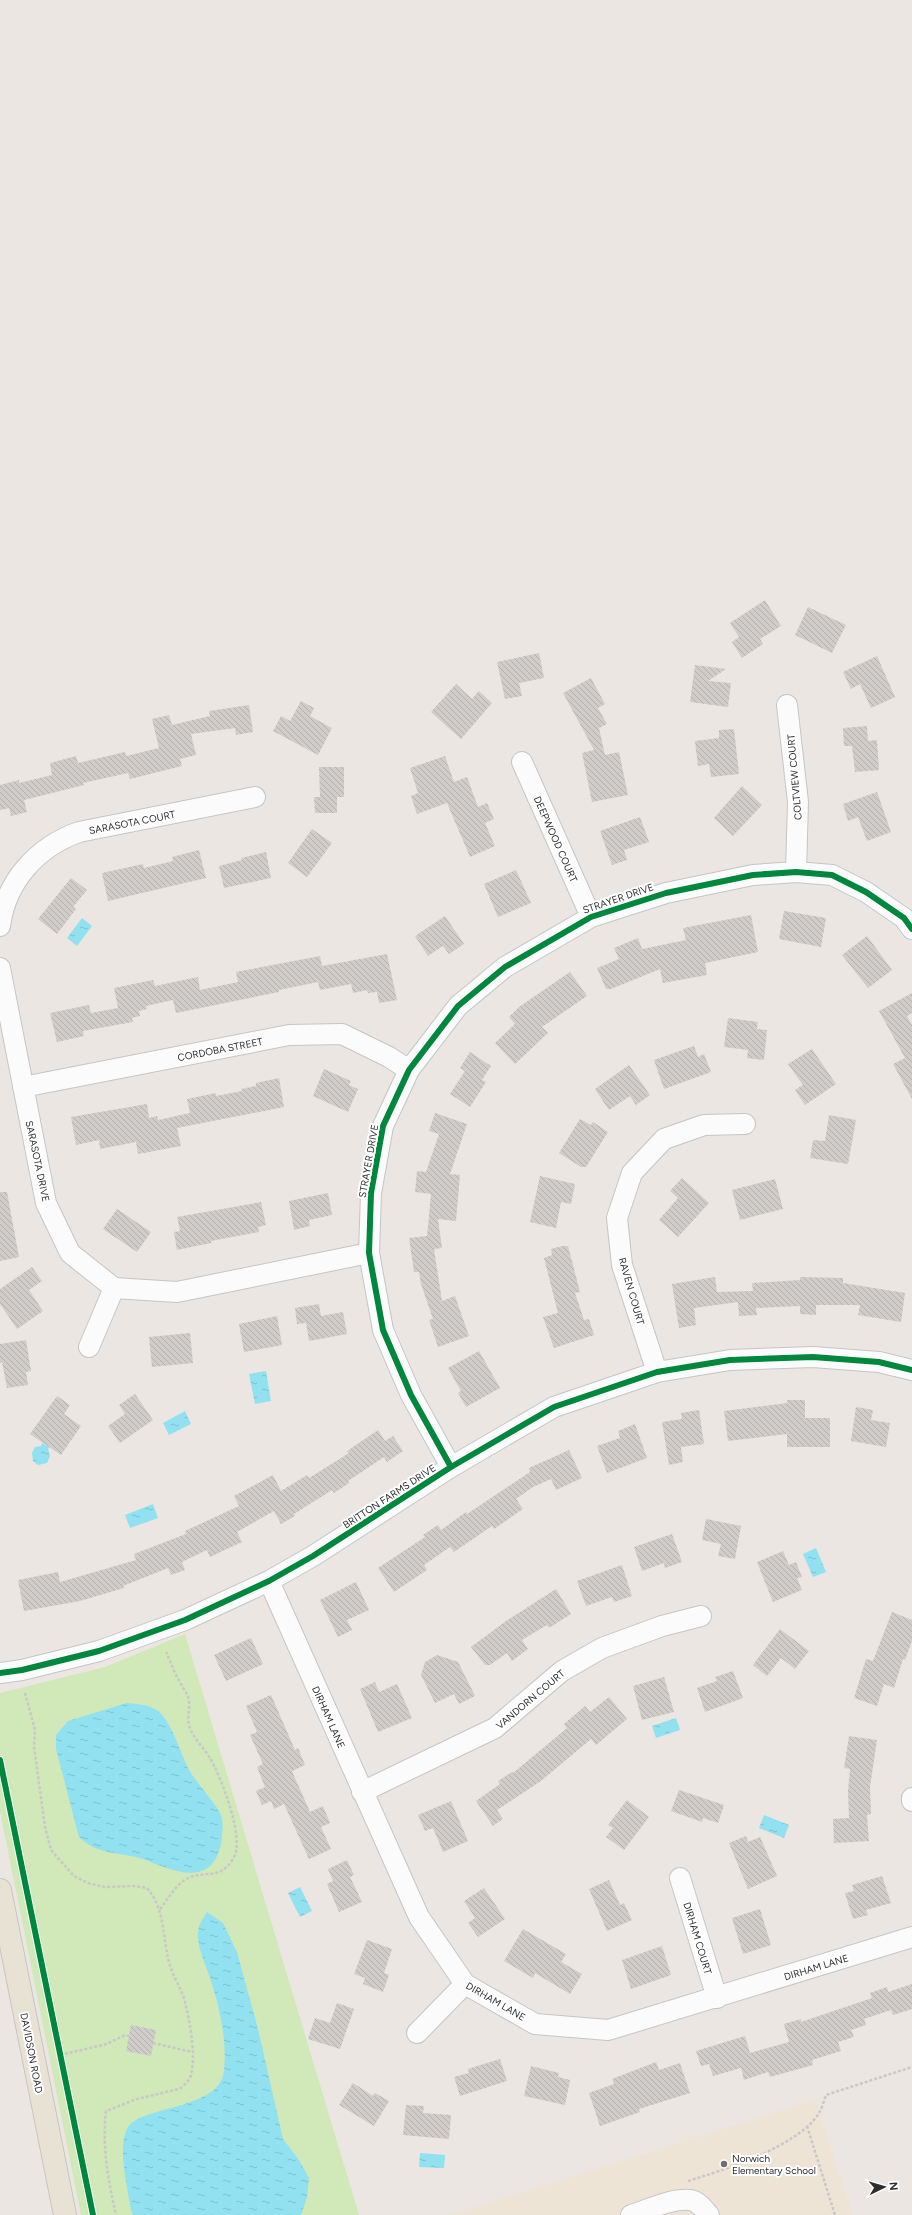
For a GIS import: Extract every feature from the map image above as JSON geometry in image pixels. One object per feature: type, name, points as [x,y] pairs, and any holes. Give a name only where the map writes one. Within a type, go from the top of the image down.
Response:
[{"type":"main road","name":"DAVIDSON ROAD","points":[[0,1890],[65,2215]]},
{"type":"street","name":"COLTVIEW COURT","points":[[787,705],[798,802],[796,872]]},
{"type":"street","name":"DEEPWOOD COURT","points":[[522,762],[590,916]]},
{"type":"street","name":"SARASOTA COURT","points":[[0,926],[1,916],[10,891],[21,873],[46,847],[63,838],[79,832],[255,797]]},
{"type":"street","name":"STRAYER DRIVE","points":[[451,1467],[411,1395],[383,1330],[369,1253],[371,1193],[383,1126],[409,1070],[446,1020],[468,996],[505,967],[590,916],[666,893],[753,875],[796,872],[832,875],[866,892],[904,918],[912,929]]},
{"type":"street","name":"SARASOTA DRIVE","points":[[0,968],[46,1203],[70,1253],[114,1288]]},
{"type":"street","name":"CORDOBA STREET","points":[[23,1087],[289,1035],[342,1034],[389,1057],[409,1070]]},
{"type":"street","name":"RAVEN COURT","points":[[656,1372],[622,1265],[617,1218],[632,1173],[664,1139],[704,1125],[745,1124]]},
{"type":"street","points":[[89,1347],[114,1288],[177,1292],[369,1253]]},
{"type":"street","name":"BRITTON FARMS DRIVE","points":[[0,1674],[99,1651],[184,1620],[270,1581],[313,1556],[451,1467],[554,1407],[656,1372],[730,1360],[813,1357],[879,1362],[912,1370]]},
{"type":"street","name":"DIRHAM LANE","points":[[270,1581],[362,1792],[419,1917],[465,1984],[535,2024],[608,2030],[717,1998],[912,1937]]},
{"type":"street","name":"VANDORN COURT","points":[[362,1792],[495,1728],[562,1671],[602,1648],[662,1626],[701,1616]]},
{"type":"street","name":"DIRHAM COURT","points":[[680,1878],[717,1998]]},
{"type":"street","points":[[417,2033],[465,1984]]},
{"type":"street","points":[[630,2215],[658,2211],[676,2201],[690,2200],[702,2206],[709,2215]]},
{"type":"path","points":[[160,1909],[177,1887],[189,1878],[214,1875],[226,1867],[234,1858],[237,1848],[232,1813],[226,1793],[218,1772],[189,1726],[189,1702],[186,1692],[179,1682],[166,1652]]},
{"type":"path","points":[[24,1693],[35,1730],[34,1747],[45,1827],[51,1850],[74,1876],[88,1883],[104,1887],[134,1886],[147,1888],[155,1897],[160,1909],[170,1965],[185,2001],[190,2026],[192,2052],[191,2076],[185,2085],[179,2089],[120,2104],[106,2111],[104,2132],[105,2162],[116,2215]]},
{"type":"path","points":[[60,2055],[107,2044],[125,2036],[129,2036]]},
{"type":"path","points":[[153,2043],[192,2052]]},
{"type":"path","points":[[58,2045],[62,2063]]},
{"type":"path","points":[[684,2183],[727,2169],[760,2155],[802,2131],[819,2113],[826,2095],[912,2067]]},
{"type":"path","points":[[807,2126],[835,2215]]},
{"type":"shaded area","name":"Norwich Elementary School","points":[[815,2100],[853,2215],[450,2215]]},
{"type":"green space","points":[[185,1634],[359,2215],[81,2215],[0,1811],[0,1693],[105,1667]]},
{"type":"water","points":[[82,918],[92,926],[77,946],[67,938]]},
{"type":"water","points":[[266,1371],[271,1401],[255,1404],[249,1374]]},
{"type":"water","points":[[185,1411],[191,1424],[169,1435],[163,1423]]},
{"type":"water","points":[[42,1443],[49,1447],[48,1449],[50,1456],[47,1463],[38,1465],[33,1461],[32,1453],[35,1447],[41,1446]]},
{"type":"water","points":[[153,1504],[158,1518],[130,1528],[125,1515]]},
{"type":"water","points":[[816,1548],[826,1572],[813,1577],[803,1554]]},
{"type":"water","points":[[127,1703],[151,1707],[160,1712],[174,1734],[191,1774],[221,1815],[223,1827],[220,1848],[215,1860],[208,1868],[199,1872],[189,1873],[178,1871],[137,1857],[103,1851],[95,1848],[79,1837],[56,1749],[56,1735],[68,1721]]},
{"type":"water","points":[[676,1718],[680,1730],[656,1738],[652,1726]]},
{"type":"water","points":[[764,1815],[789,1825],[784,1838],[759,1828]]},
{"type":"water","points":[[300,1887],[312,1911],[300,1917],[288,1893]]},
{"type":"water","points":[[207,1912],[223,1923],[237,1952],[258,2029],[283,2139],[299,2160],[309,2178],[307,2197],[301,2215],[133,2215],[131,2210],[123,2157],[124,2137],[127,2129],[134,2121],[146,2115],[194,2101],[209,2094],[219,2084],[224,2071],[224,2036],[220,2012],[214,1989],[201,1953],[198,1937],[199,1927]]},
{"type":"water","points":[[420,2153],[445,2155],[444,2168],[419,2167]]},
{"type":"building","points":[[765,600],[781,626],[760,639],[763,644],[742,658],[732,642],[739,637],[730,623]]},
{"type":"building","points":[[808,607],[846,625],[832,653],[795,635]]},
{"type":"building","points":[[539,653],[544,678],[519,683],[522,696],[505,699],[497,662]]},
{"type":"building","points":[[877,656],[895,697],[871,708],[860,684],[851,689],[843,672]]},
{"type":"building","points":[[695,665],[726,669],[708,681],[731,683],[728,707],[690,702]]},
{"type":"building","points":[[591,678],[605,704],[598,708],[607,724],[599,728],[605,755],[619,752],[628,795],[592,802],[582,753],[594,750],[563,693]]},
{"type":"building","points":[[456,684],[472,699],[479,691],[492,703],[461,739],[431,712]]},
{"type":"building","points":[[301,701],[314,708],[310,716],[332,728],[318,755],[273,731],[281,716],[290,721]]},
{"type":"building","points":[[249,705],[253,732],[236,735],[235,728],[191,734],[196,755],[180,759],[182,766],[130,779],[128,773],[83,783],[84,785],[24,800],[27,812],[11,816],[9,808],[0,810],[0,785],[19,780],[19,783],[52,775],[50,763],[76,756],[78,763],[125,752],[126,756],[159,748],[152,719],[169,715],[172,725],[210,716],[209,711]]},
{"type":"building","points":[[867,726],[868,741],[877,740],[879,770],[855,772],[852,746],[844,746],[843,728]]},
{"type":"building","points":[[734,729],[739,774],[711,777],[709,764],[698,766],[695,741],[719,738],[719,730]]},
{"type":"building","points":[[445,756],[454,782],[467,777],[478,807],[487,803],[494,819],[485,823],[495,846],[470,857],[447,803],[417,814],[411,796],[418,793],[410,768]]},
{"type":"building","points":[[319,767],[344,767],[344,797],[337,797],[337,813],[315,813],[314,797],[320,797]]},
{"type":"building","points":[[742,786],[762,805],[733,836],[714,818]]},
{"type":"building","points":[[877,792],[891,832],[867,841],[858,817],[848,821],[843,804]]},
{"type":"building","points":[[640,817],[649,842],[624,850],[627,860],[612,865],[600,831]]},
{"type":"building","points":[[312,829],[332,843],[307,877],[288,863]]},
{"type":"building","points":[[199,850],[206,878],[108,901],[102,873],[143,864],[144,868],[173,861],[172,857]]},
{"type":"building","points":[[266,852],[271,878],[224,888],[219,866],[242,860],[241,858]]},
{"type":"building","points":[[516,870],[531,903],[498,917],[484,884]]},
{"type":"building","points":[[71,878],[87,890],[73,907],[76,909],[57,934],[38,919]]},
{"type":"building","points":[[784,911],[826,918],[821,947],[779,939]]},
{"type":"building","points":[[751,915],[758,952],[705,963],[707,975],[663,983],[660,969],[611,989],[606,989],[597,968],[619,959],[614,948],[638,938],[642,949],[686,940],[683,928]]},
{"type":"building","points":[[445,916],[464,944],[449,954],[443,946],[428,956],[415,936]]},
{"type":"building","points":[[867,936],[892,970],[868,988],[842,955]]},
{"type":"building","points":[[387,954],[397,1000],[379,1003],[377,992],[368,993],[367,990],[353,993],[351,984],[320,990],[318,982],[279,990],[279,992],[176,1013],[173,1000],[146,1006],[147,1009],[139,1011],[140,1016],[132,1018],[133,1022],[83,1031],[84,1036],[57,1042],[50,1013],[89,1005],[91,1013],[118,1008],[114,988],[153,980],[155,986],[198,977],[200,990],[238,982],[236,972],[320,956],[322,966]]},
{"type":"building","points":[[570,972],[587,996],[542,1027],[548,1033],[515,1064],[495,1043],[515,1024],[509,1017],[519,1007]]},
{"type":"building","points":[[912,993],[912,1013],[907,1016],[912,1025],[912,1099],[893,1064],[905,1058],[879,1011]]},
{"type":"building","points":[[728,1018],[758,1022],[757,1029],[767,1030],[764,1060],[747,1058],[748,1050],[724,1047]]},
{"type":"building","points":[[694,1046],[698,1057],[704,1054],[711,1072],[664,1089],[654,1060]]},
{"type":"building","points":[[812,1049],[836,1084],[805,1105],[795,1090],[803,1085],[788,1064]]},
{"type":"building","points":[[470,1052],[491,1066],[482,1080],[486,1082],[470,1107],[450,1094],[465,1071],[460,1068]]},
{"type":"building","points":[[629,1065],[650,1095],[636,1105],[630,1096],[609,1110],[595,1089]]},
{"type":"building","points":[[324,1069],[351,1081],[349,1085],[358,1089],[348,1112],[313,1096]]},
{"type":"building","points":[[279,1078],[284,1107],[177,1128],[181,1146],[138,1154],[136,1142],[100,1149],[99,1140],[76,1145],[71,1117],[147,1104],[149,1118],[157,1116],[158,1120],[190,1113],[187,1099],[216,1093],[216,1096],[242,1091],[241,1089],[256,1086],[256,1083]]},
{"type":"building","points":[[435,1113],[467,1124],[450,1174],[460,1175],[456,1221],[438,1219],[442,1248],[434,1249],[442,1301],[455,1296],[469,1336],[438,1347],[429,1320],[433,1319],[421,1284],[419,1272],[414,1272],[409,1238],[427,1236],[431,1194],[415,1192],[417,1171],[426,1172],[439,1134],[429,1131]]},
{"type":"building","points":[[829,1115],[856,1120],[848,1164],[810,1158],[813,1140],[825,1141]]},
{"type":"building","points":[[580,1119],[591,1125],[593,1122],[608,1132],[586,1167],[581,1167],[559,1153]]},
{"type":"building","points":[[540,1176],[575,1184],[571,1204],[561,1202],[556,1228],[530,1222]]},
{"type":"building","points":[[682,1178],[709,1203],[678,1237],[659,1220],[678,1198],[670,1191]]},
{"type":"building","points":[[775,1179],[783,1209],[740,1220],[732,1190]]},
{"type":"building","points":[[0,1192],[7,1192],[19,1257],[0,1261]]},
{"type":"building","points":[[328,1193],[332,1215],[309,1220],[310,1226],[294,1230],[289,1201]]},
{"type":"building","points":[[261,1202],[266,1225],[258,1227],[259,1232],[211,1241],[211,1243],[177,1250],[174,1232],[180,1231],[177,1217]]},
{"type":"building","points":[[117,1209],[151,1232],[137,1252],[103,1229]]},
{"type":"building","points":[[568,1246],[580,1292],[575,1293],[584,1320],[589,1319],[594,1335],[554,1348],[543,1317],[558,1313],[544,1258],[552,1255],[551,1249]]},
{"type":"building","points":[[32,1267],[42,1281],[29,1290],[43,1311],[17,1329],[0,1304],[0,1289]]},
{"type":"building","points":[[715,1277],[717,1292],[753,1291],[752,1283],[800,1280],[800,1277],[843,1278],[843,1283],[905,1293],[901,1322],[858,1315],[860,1305],[816,1305],[816,1315],[800,1314],[800,1306],[756,1308],[757,1315],[739,1316],[738,1302],[694,1308],[696,1325],[679,1328],[672,1284]]},
{"type":"building","points":[[319,1304],[321,1316],[343,1312],[347,1334],[309,1341],[306,1323],[297,1324],[295,1308]]},
{"type":"building","points":[[277,1316],[282,1345],[244,1352],[239,1324]]},
{"type":"building","points":[[190,1333],[193,1363],[152,1367],[149,1337]]},
{"type":"building","points":[[26,1340],[31,1371],[26,1372],[28,1385],[7,1388],[2,1362],[0,1363],[0,1344]]},
{"type":"building","points":[[479,1351],[500,1388],[466,1407],[458,1393],[461,1391],[448,1368]]},
{"type":"building","points":[[135,1394],[153,1420],[120,1443],[108,1426],[125,1414],[119,1405]]},
{"type":"building","points":[[57,1396],[70,1405],[64,1414],[81,1426],[61,1455],[30,1434]]},
{"type":"building","points":[[787,1400],[805,1400],[805,1418],[830,1418],[830,1447],[787,1447],[787,1434],[728,1441],[724,1411],[787,1403]]},
{"type":"building","points":[[856,1407],[873,1410],[871,1420],[890,1423],[886,1447],[851,1441]]},
{"type":"building","points":[[699,1410],[704,1444],[681,1447],[683,1462],[669,1465],[662,1422],[682,1419],[681,1413]]},
{"type":"building","points":[[635,1424],[647,1458],[607,1473],[597,1446],[620,1438],[618,1431]]},
{"type":"building","points":[[378,1430],[385,1441],[393,1436],[403,1451],[387,1462],[384,1457],[348,1481],[349,1483],[334,1493],[332,1490],[281,1524],[274,1511],[237,1532],[242,1542],[210,1557],[207,1550],[182,1562],[185,1570],[171,1575],[168,1568],[123,1586],[124,1588],[80,1601],[24,1611],[18,1580],[58,1572],[60,1582],[136,1560],[134,1554],[186,1534],[185,1531],[239,1506],[234,1496],[273,1475],[281,1491],[307,1475],[309,1478],[349,1453],[347,1451]]},
{"type":"building","points":[[569,1450],[582,1478],[556,1490],[551,1479],[533,1487],[516,1499],[523,1509],[494,1529],[492,1526],[454,1552],[450,1547],[424,1565],[427,1570],[394,1592],[378,1568],[425,1537],[423,1535],[438,1525],[441,1530],[466,1512],[467,1514],[530,1472],[529,1468]]},
{"type":"building","points":[[706,1519],[741,1526],[735,1559],[718,1556],[721,1544],[702,1540]]},
{"type":"building","points":[[672,1534],[682,1562],[665,1568],[664,1563],[642,1571],[634,1547]]},
{"type":"building","points":[[783,1551],[789,1565],[796,1562],[802,1577],[797,1578],[802,1590],[773,1602],[757,1562]]},
{"type":"building","points":[[622,1565],[632,1596],[614,1602],[612,1597],[586,1606],[577,1581]]},
{"type":"building","points":[[356,1582],[369,1610],[347,1620],[352,1630],[338,1637],[320,1600]]},
{"type":"building","points":[[556,1589],[571,1614],[549,1628],[547,1625],[522,1640],[528,1649],[512,1661],[507,1653],[490,1665],[485,1665],[471,1647],[506,1621]]},
{"type":"building","points":[[892,1612],[912,1620],[912,1641],[905,1660],[903,1659],[894,1688],[884,1684],[877,1706],[854,1698],[866,1659],[873,1661]]},
{"type":"building","points":[[780,1629],[809,1651],[795,1669],[781,1658],[767,1676],[753,1665]]},
{"type":"building","points":[[251,1638],[263,1664],[226,1681],[214,1655]]},
{"type":"building","points":[[437,1655],[458,1662],[475,1696],[459,1704],[454,1694],[435,1703],[421,1675],[425,1662]]},
{"type":"building","points":[[733,1671],[743,1698],[705,1712],[697,1688],[717,1681],[715,1677]]},
{"type":"building","points":[[664,1677],[674,1712],[642,1720],[633,1686]]},
{"type":"building","points":[[375,1682],[379,1692],[397,1684],[412,1718],[378,1732],[360,1689]]},
{"type":"building","points":[[271,1695],[295,1750],[298,1748],[305,1765],[292,1771],[310,1812],[323,1806],[330,1823],[321,1827],[331,1849],[309,1859],[284,1804],[274,1809],[271,1801],[262,1805],[256,1791],[265,1787],[257,1767],[263,1764],[250,1735],[257,1732],[246,1706]]},
{"type":"building","points":[[609,1697],[627,1719],[596,1745],[591,1739],[541,1781],[497,1810],[503,1819],[493,1826],[476,1801],[500,1784],[498,1781],[512,1772],[513,1773],[567,1728],[564,1724],[585,1706],[590,1712]]},
{"type":"building","points":[[849,1736],[877,1740],[870,1787],[871,1814],[867,1815],[869,1841],[834,1843],[833,1819],[849,1818],[848,1791],[850,1769],[844,1768]]},
{"type":"building","points":[[679,1790],[724,1805],[718,1823],[703,1818],[702,1822],[671,1811]]},
{"type":"building","points":[[627,1800],[649,1817],[624,1850],[606,1837],[613,1828],[608,1825]]},
{"type":"building","points":[[451,1801],[468,1841],[443,1852],[433,1828],[425,1831],[418,1815]]},
{"type":"building","points":[[746,1836],[748,1842],[760,1837],[777,1876],[748,1889],[729,1843]]},
{"type":"building","points":[[347,1860],[354,1875],[350,1877],[362,1902],[339,1912],[327,1884],[333,1881],[328,1869]]},
{"type":"building","points":[[882,1876],[891,1903],[866,1910],[868,1915],[853,1919],[845,1893],[854,1891],[852,1885]]},
{"type":"building","points":[[609,1880],[620,1905],[624,1903],[632,1920],[607,1931],[589,1889]]},
{"type":"building","points":[[484,1888],[505,1919],[478,1937],[468,1923],[475,1918],[464,1901]]},
{"type":"building","points":[[760,1909],[771,1945],[743,1954],[732,1918]]},
{"type":"building","points":[[523,1929],[566,1954],[561,1962],[582,1974],[570,1994],[535,1973],[533,1978],[504,1961]]},
{"type":"building","points":[[367,1940],[392,1949],[384,1973],[389,1975],[383,1992],[363,1984],[365,1978],[354,1974]]},
{"type":"building","points":[[662,1946],[671,1975],[631,1989],[622,1960]]},
{"type":"building","points":[[912,1984],[912,2009],[893,2015],[891,2010],[864,2019],[866,2025],[851,2030],[854,2037],[838,2042],[841,2051],[812,2060],[813,2065],[770,2077],[768,2072],[744,2080],[741,2068],[713,2076],[709,2064],[701,2066],[696,2051],[745,2036],[750,2053],[789,2042],[784,2024],[801,2019],[801,2022],[872,1998],[870,1993],[887,1987],[888,1992]]},
{"type":"building","points":[[337,2003],[354,2009],[340,2049],[308,2039],[315,2018],[330,2023]]},
{"type":"building","points":[[131,2025],[156,2030],[151,2056],[126,2051]]},
{"type":"building","points":[[500,2059],[507,2081],[460,2096],[454,2077],[469,2073],[468,2069]]},
{"type":"building","points":[[656,2062],[659,2070],[680,2063],[690,2093],[639,2109],[640,2112],[600,2126],[589,2093],[614,2084],[612,2079]]},
{"type":"building","points":[[531,2066],[559,2073],[558,2077],[570,2080],[565,2105],[524,2096]]},
{"type":"building","points":[[353,2083],[373,2096],[375,2093],[389,2101],[374,2126],[339,2105]]},
{"type":"building","points":[[406,2105],[424,2106],[423,2113],[451,2115],[449,2139],[403,2135]]},
{"type":"cycle path","points":[[451,1467],[411,1395],[383,1330],[369,1253],[371,1193],[383,1126],[409,1070],[458,1006],[505,967],[591,917],[666,893],[753,875],[796,872],[832,875],[866,892],[904,918],[912,929]]},
{"type":"cycle path","points":[[0,1673],[22,1670],[99,1651],[185,1620],[269,1581],[313,1556],[451,1467],[554,1407],[657,1372],[730,1360],[813,1357],[879,1362],[912,1370]]},
{"type":"cycle path","points":[[0,1760],[93,2215]]},
{"type":"place","name":"Norwich Elementary School","points":[[724,2164]]}]
